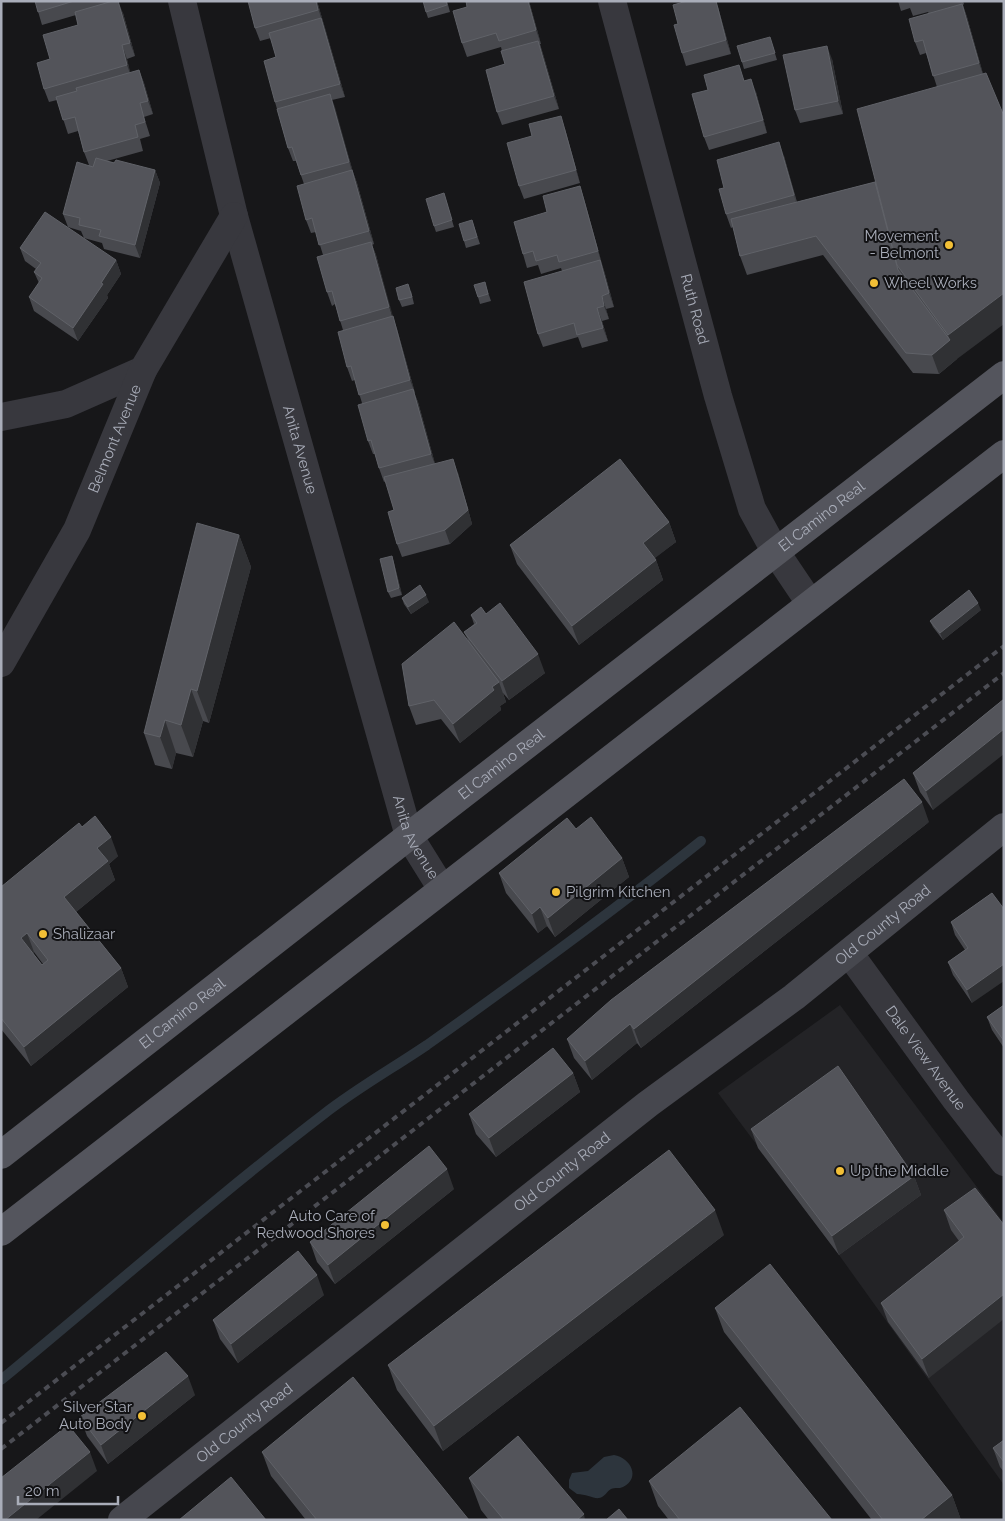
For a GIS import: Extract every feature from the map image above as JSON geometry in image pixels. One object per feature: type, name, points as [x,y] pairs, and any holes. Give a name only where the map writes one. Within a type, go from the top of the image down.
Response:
[{"type":"main road","name":"El Camino Real","points":[[1,1155],[775,551],[1004,375]]},
{"type":"main road","points":[[1,1232],[442,888],[1004,454]]},
{"type":"street","name":"Anita Avenue","points":[[182,1],[234,216],[409,836],[442,888]]},
{"type":"street","name":"Ruth Road","points":[[612,1],[736,459],[752,509],[775,551],[810,603]]},
{"type":"street","name":"Belmont Avenue","points":[[1,662],[78,530],[142,370],[234,216]]},
{"type":"street","points":[[1,417],[66,404],[142,370]]},
{"type":"street","name":"Old County Road","points":[[122,1520],[648,1104],[794,997],[1004,827]]},
{"type":"street","name":"Dale View Avenue","points":[[849,953],[956,1100],[1004,1162]]},
{"type":"shaded area","points":[[840,1005],[1004,1223],[1004,1485],[839,1255],[718,1093]]},
{"type":"shaded area","points":[[614,1455],[625,1460],[632,1469],[632,1479],[628,1483],[621,1488],[611,1489],[599,1498],[577,1494],[569,1488],[569,1480],[572,1473],[588,1471],[604,1457]]},
{"type":"building","points":[[35,1],[74,1],[38,12]]},
{"type":"building","points":[[118,1],[130,43],[122,45],[127,65],[44,89],[37,63],[50,59],[43,35],[78,25],[75,12]]},
{"type":"building","points":[[248,1],[316,1],[318,10],[255,28]]},
{"type":"building","points":[[423,1],[446,1],[447,5],[426,12]]},
{"type":"building","points":[[466,1],[528,1],[536,30],[499,41],[496,33],[462,43],[453,11],[467,7]]},
{"type":"building","points":[[687,1],[716,1],[726,40],[682,53],[674,25],[678,24],[673,5]]},
{"type":"building","points":[[962,4],[979,63],[933,76],[923,40],[915,42],[909,19]]},
{"type":"building","points":[[321,18],[340,84],[275,102],[264,61],[276,57],[269,33]]},
{"type":"building","points":[[770,37],[775,53],[742,62],[737,46]]},
{"type":"building","points":[[538,41],[554,96],[497,112],[486,70],[505,64],[501,51]]},
{"type":"building","points":[[827,46],[838,101],[795,110],[783,55]]},
{"type":"building","points":[[739,65],[744,81],[751,79],[763,120],[704,137],[692,94],[708,90],[704,75]]},
{"type":"building","points":[[139,70],[148,101],[140,103],[145,122],[135,125],[138,137],[84,152],[75,117],[63,120],[56,97],[77,91],[76,88]]},
{"type":"building","name":"Movement - Belmont","points":[[986,73],[1004,116],[1004,293],[948,335],[897,265],[857,109]]},
{"type":"building","points":[[330,94],[349,162],[301,175],[292,147],[288,148],[277,109]]},
{"type":"building","points":[[561,116],[576,170],[519,186],[507,143],[532,136],[529,124]]},
{"type":"building","points":[[779,142],[794,195],[726,214],[719,189],[724,188],[717,160]]},
{"type":"building","points":[[96,158],[114,163],[116,160],[155,170],[135,245],[99,236],[101,230],[79,225],[80,218],[63,214],[77,162],[93,167]]},
{"type":"building","points":[[352,170],[369,231],[319,245],[312,218],[306,220],[297,186]]},
{"type":"building","name":"Wheel Works","points":[[875,182],[898,270],[950,340],[932,355],[906,353],[816,236],[740,256],[731,219]]},
{"type":"building","points":[[580,186],[598,251],[559,262],[557,255],[536,261],[533,251],[523,254],[514,222],[547,212],[543,196]]},
{"type":"building","points":[[444,193],[452,220],[434,226],[426,199]]},
{"type":"building","points":[[45,212],[116,260],[101,283],[103,284],[73,328],[29,297],[42,278],[34,272],[41,263],[20,248]]},
{"type":"building","points":[[472,220],[477,237],[464,241],[459,224]]},
{"type":"building","points":[[371,242],[389,307],[340,321],[332,291],[327,292],[317,257]]},
{"type":"building","points":[[600,260],[609,293],[602,296],[604,306],[597,308],[603,328],[577,335],[574,323],[538,334],[524,282]]},
{"type":"building","points":[[485,282],[488,294],[478,297],[474,285]]},
{"type":"building","points":[[408,284],[412,297],[399,300],[396,288]]},
{"type":"building","points":[[393,316],[410,380],[359,395],[351,366],[347,367],[338,332]]},
{"type":"building","points":[[413,389],[431,454],[379,468],[371,440],[368,441],[358,405]]},
{"type":"building","points":[[453,459],[468,510],[445,530],[397,544],[388,512],[394,510],[384,477]]},
{"type":"building","points":[[620,459],[669,522],[643,543],[656,560],[572,626],[510,545]]},
{"type":"building","points":[[197,523],[239,535],[197,691],[191,689],[181,725],[165,720],[160,737],[144,733]]},
{"type":"building","points":[[392,556],[399,588],[388,592],[380,559]]},
{"type":"building","points":[[420,585],[426,595],[408,607],[402,598]]},
{"type":"building","points":[[969,590],[978,603],[940,633],[930,621]]},
{"type":"building","points":[[500,603],[538,654],[502,681],[464,632],[477,623],[471,615],[481,607],[486,614]]},
{"type":"building","points":[[454,622],[499,682],[492,687],[494,690],[453,724],[434,700],[409,706],[402,664]]},
{"type":"building","points":[[1004,699],[1004,729],[926,791],[913,773]]},
{"type":"building","points":[[904,779],[922,802],[634,1029],[630,1024],[585,1061],[567,1039],[611,1000]]},
{"type":"building","name":"Shalizaar","points":[[95,816],[111,837],[97,848],[108,861],[64,897],[121,968],[24,1047],[1,1018],[1,887],[79,823],[82,827]],"holes":[[[27,933],[48,960],[42,965],[21,938]]]},
{"type":"building","points":[[591,817],[622,858],[548,918],[540,907],[532,914],[499,873],[567,818],[576,829]]},
{"type":"building","points":[[992,893],[1004,909],[1004,964],[967,990],[948,962],[968,948],[951,922]]},
{"type":"building","points":[[1004,1005],[1004,1041],[987,1017]]},
{"type":"building","points":[[553,1048],[573,1073],[489,1138],[469,1114]]},
{"type":"building","name":"Up the Middle","points":[[838,1066],[914,1176],[832,1236],[751,1129]]},
{"type":"building","points":[[429,1146],[447,1169],[328,1265],[310,1242]]},
{"type":"building","points":[[669,1150],[715,1210],[434,1426],[388,1365]]},
{"type":"building","points":[[975,1188],[1004,1225],[1004,1294],[922,1359],[881,1303],[964,1237],[944,1210]]},
{"type":"building","points":[[298,1251],[317,1275],[231,1344],[213,1320]]},
{"type":"building","points":[[770,1264],[952,1495],[921,1520],[883,1520],[715,1308]]},
{"type":"building","points":[[166,1352],[188,1376],[101,1445],[80,1417]]},
{"type":"building","points":[[353,1377],[469,1520],[317,1520],[262,1452]]},
{"type":"building","points":[[740,1407],[832,1520],[680,1520],[649,1481]]},
{"type":"building","points":[[68,1425],[90,1452],[5,1520],[1,1520],[1,1478]]},
{"type":"building","points":[[518,1436],[584,1514],[577,1520],[504,1520],[469,1478]]},
{"type":"building","points":[[1004,1440],[1004,1462],[993,1448]]},
{"type":"building","points":[[231,1477],[266,1520],[179,1520]]},
{"type":"building","points":[[619,1509],[628,1520],[606,1520]]},
{"type":"waterway","points":[[1,1380],[201,1212],[324,1114],[427,1045],[497,995],[701,841]]},
{"type":"railway","points":[[1,1423],[1004,646]]},
{"type":"railway","points":[[1,1449],[1004,673]]},
{"type":"place","name":"Movement - Belmont","points":[[949,245]]},
{"type":"place","name":"Wheel Works","points":[[874,283]]},
{"type":"place","name":"Pilgrim Kitchen","points":[[556,892]]},
{"type":"place","name":"Shalizaar","points":[[43,934]]},
{"type":"place","name":"Up the Middle","points":[[840,1171]]},
{"type":"place","name":"Auto Care of Redwood Shores","points":[[385,1225]]},
{"type":"place","name":"Silver Star Auto Body","points":[[142,1416]]}]
